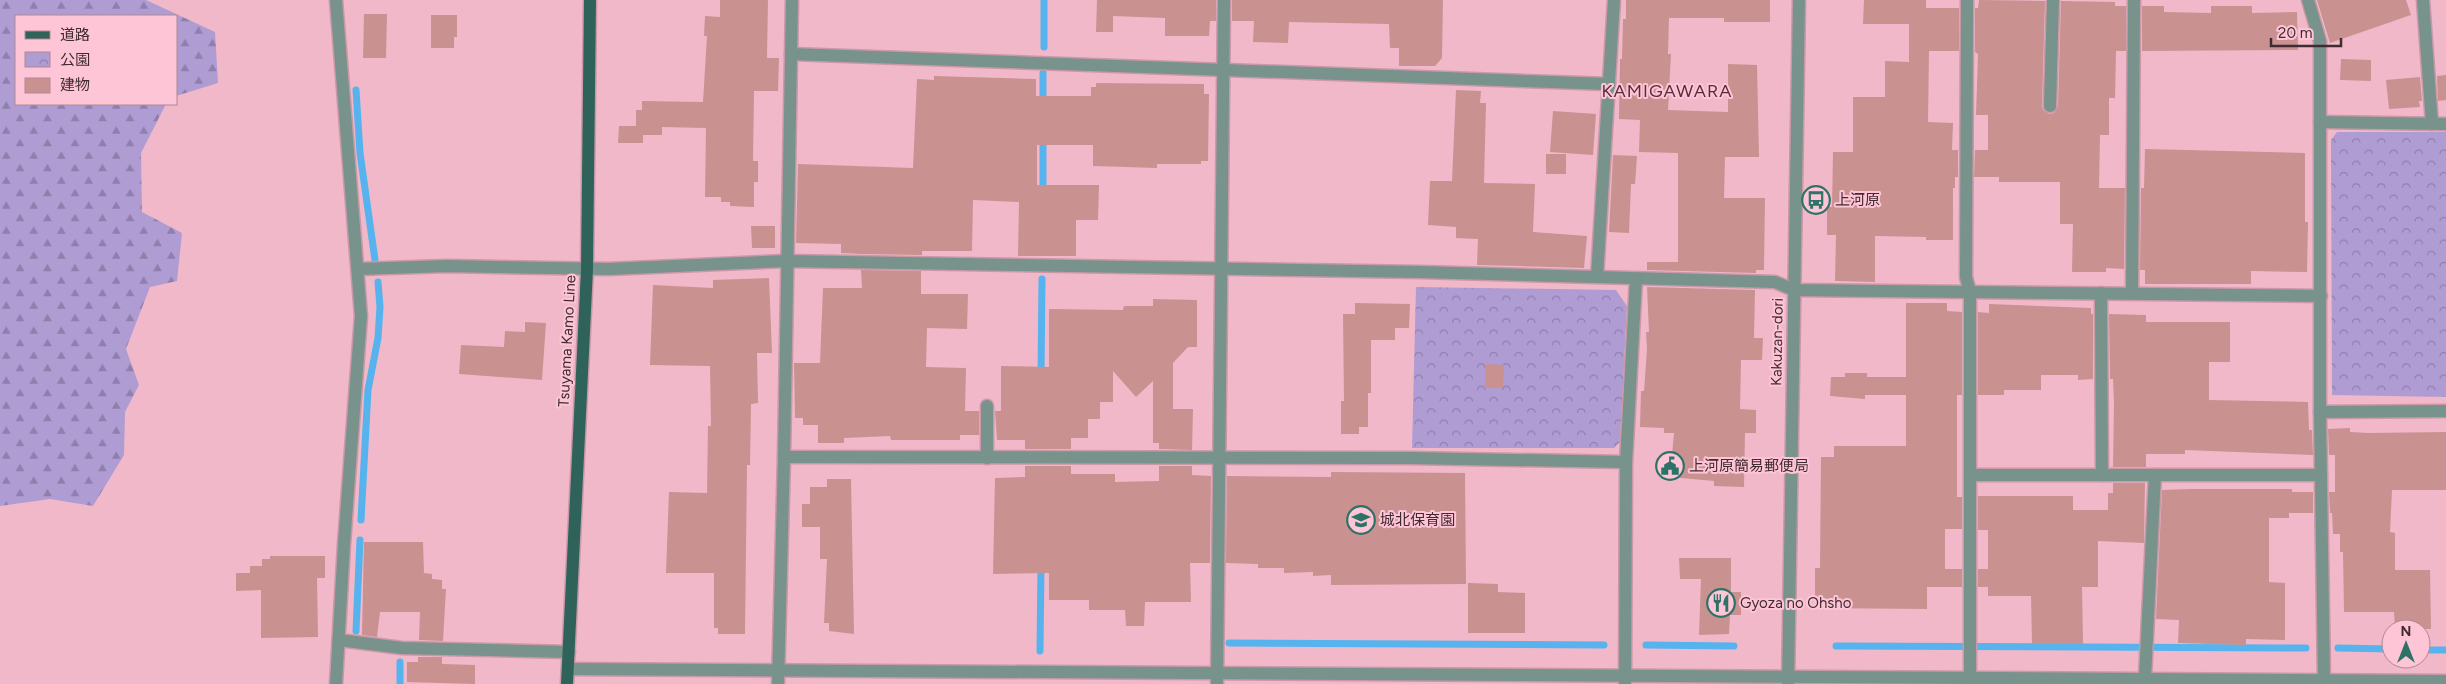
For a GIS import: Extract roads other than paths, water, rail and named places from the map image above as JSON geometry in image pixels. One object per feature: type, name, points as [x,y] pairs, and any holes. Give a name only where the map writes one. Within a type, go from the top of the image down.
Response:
[{"type":"main road","name":"Tsuyama Kamo Line","points":[[567,684],[586,269],[590,143],[590,0]]},
{"type":"street","points":[[336,0],[361,316],[336,684]]},
{"type":"street","points":[[778,678],[792,0]]},
{"type":"street","points":[[1217,678],[1224,0]]},
{"type":"street","points":[[1597,277],[1614,0]]},
{"type":"street","name":"Kakuzan-dori","points":[[1789,680],[1799,0]]},
{"type":"street","points":[[1967,0],[1966,277],[1970,292],[1970,677]]},
{"type":"street","points":[[2050,106],[2053,0]]},
{"type":"street","points":[[2132,293],[2134,0]]},
{"type":"street","points":[[2308,0],[2320,41],[2320,412],[2324,680]]},
{"type":"street","points":[[2423,0],[2432,124]]},
{"type":"street","points":[[791,54],[1609,84]]},
{"type":"street","points":[[2320,122],[2446,124]]},
{"type":"street","points":[[358,269],[447,266],[586,269],[786,261],[1775,282],[1794,290],[2321,296]]},
{"type":"street","points":[[1625,680],[1626,462],[1636,279]]},
{"type":"street","points":[[2101,293],[2102,476]]},
{"type":"street","points":[[987,406],[987,458]]},
{"type":"street","points":[[2320,412],[2446,411]]},
{"type":"street","points":[[784,457],[1411,458],[1626,462]]},
{"type":"street","points":[[1970,476],[2321,476]]},
{"type":"street","points":[[2145,678],[2155,476]]},
{"type":"street","points":[[339,640],[402,648],[569,652]]},
{"type":"street","points":[[568,669],[778,678],[1789,680],[1970,677],[2446,681]]},
{"type":"waterway","points":[[1044,0],[1044,47]]},
{"type":"waterway","points":[[1043,73],[1043,105]]},
{"type":"waterway","points":[[356,90],[360,153],[375,260]]},
{"type":"waterway","points":[[1043,136],[1043,193]]},
{"type":"waterway","points":[[1041,376],[1042,279]]},
{"type":"waterway","points":[[361,520],[368,390],[378,338],[380,307],[378,282]]},
{"type":"waterway","points":[[356,631],[360,540]]},
{"type":"waterway","points":[[1040,651],[1041,564]]},
{"type":"waterway","points":[[1229,643],[1604,645]]},
{"type":"waterway","points":[[1646,645],[1734,646]]},
{"type":"waterway","points":[[1836,646],[2306,648]]},
{"type":"waterway","points":[[2338,648],[2381,649]]},
{"type":"waterway","points":[[2431,650],[2446,650]]},
{"type":"waterway","points":[[400,662],[400,684]]},
{"type":"place","name":"上河原","points":[[1816,200]]},
{"type":"place","name":"上河原簡易郵便局","points":[[1670,466]]},
{"type":"place","name":"城北保育園","points":[[1361,520]]},
{"type":"place","name":"Gyoza no Ohsho","points":[[1721,603]]},
{"type":"district","name":"KAMIGAWARA","points":[[1667,91]]}]
